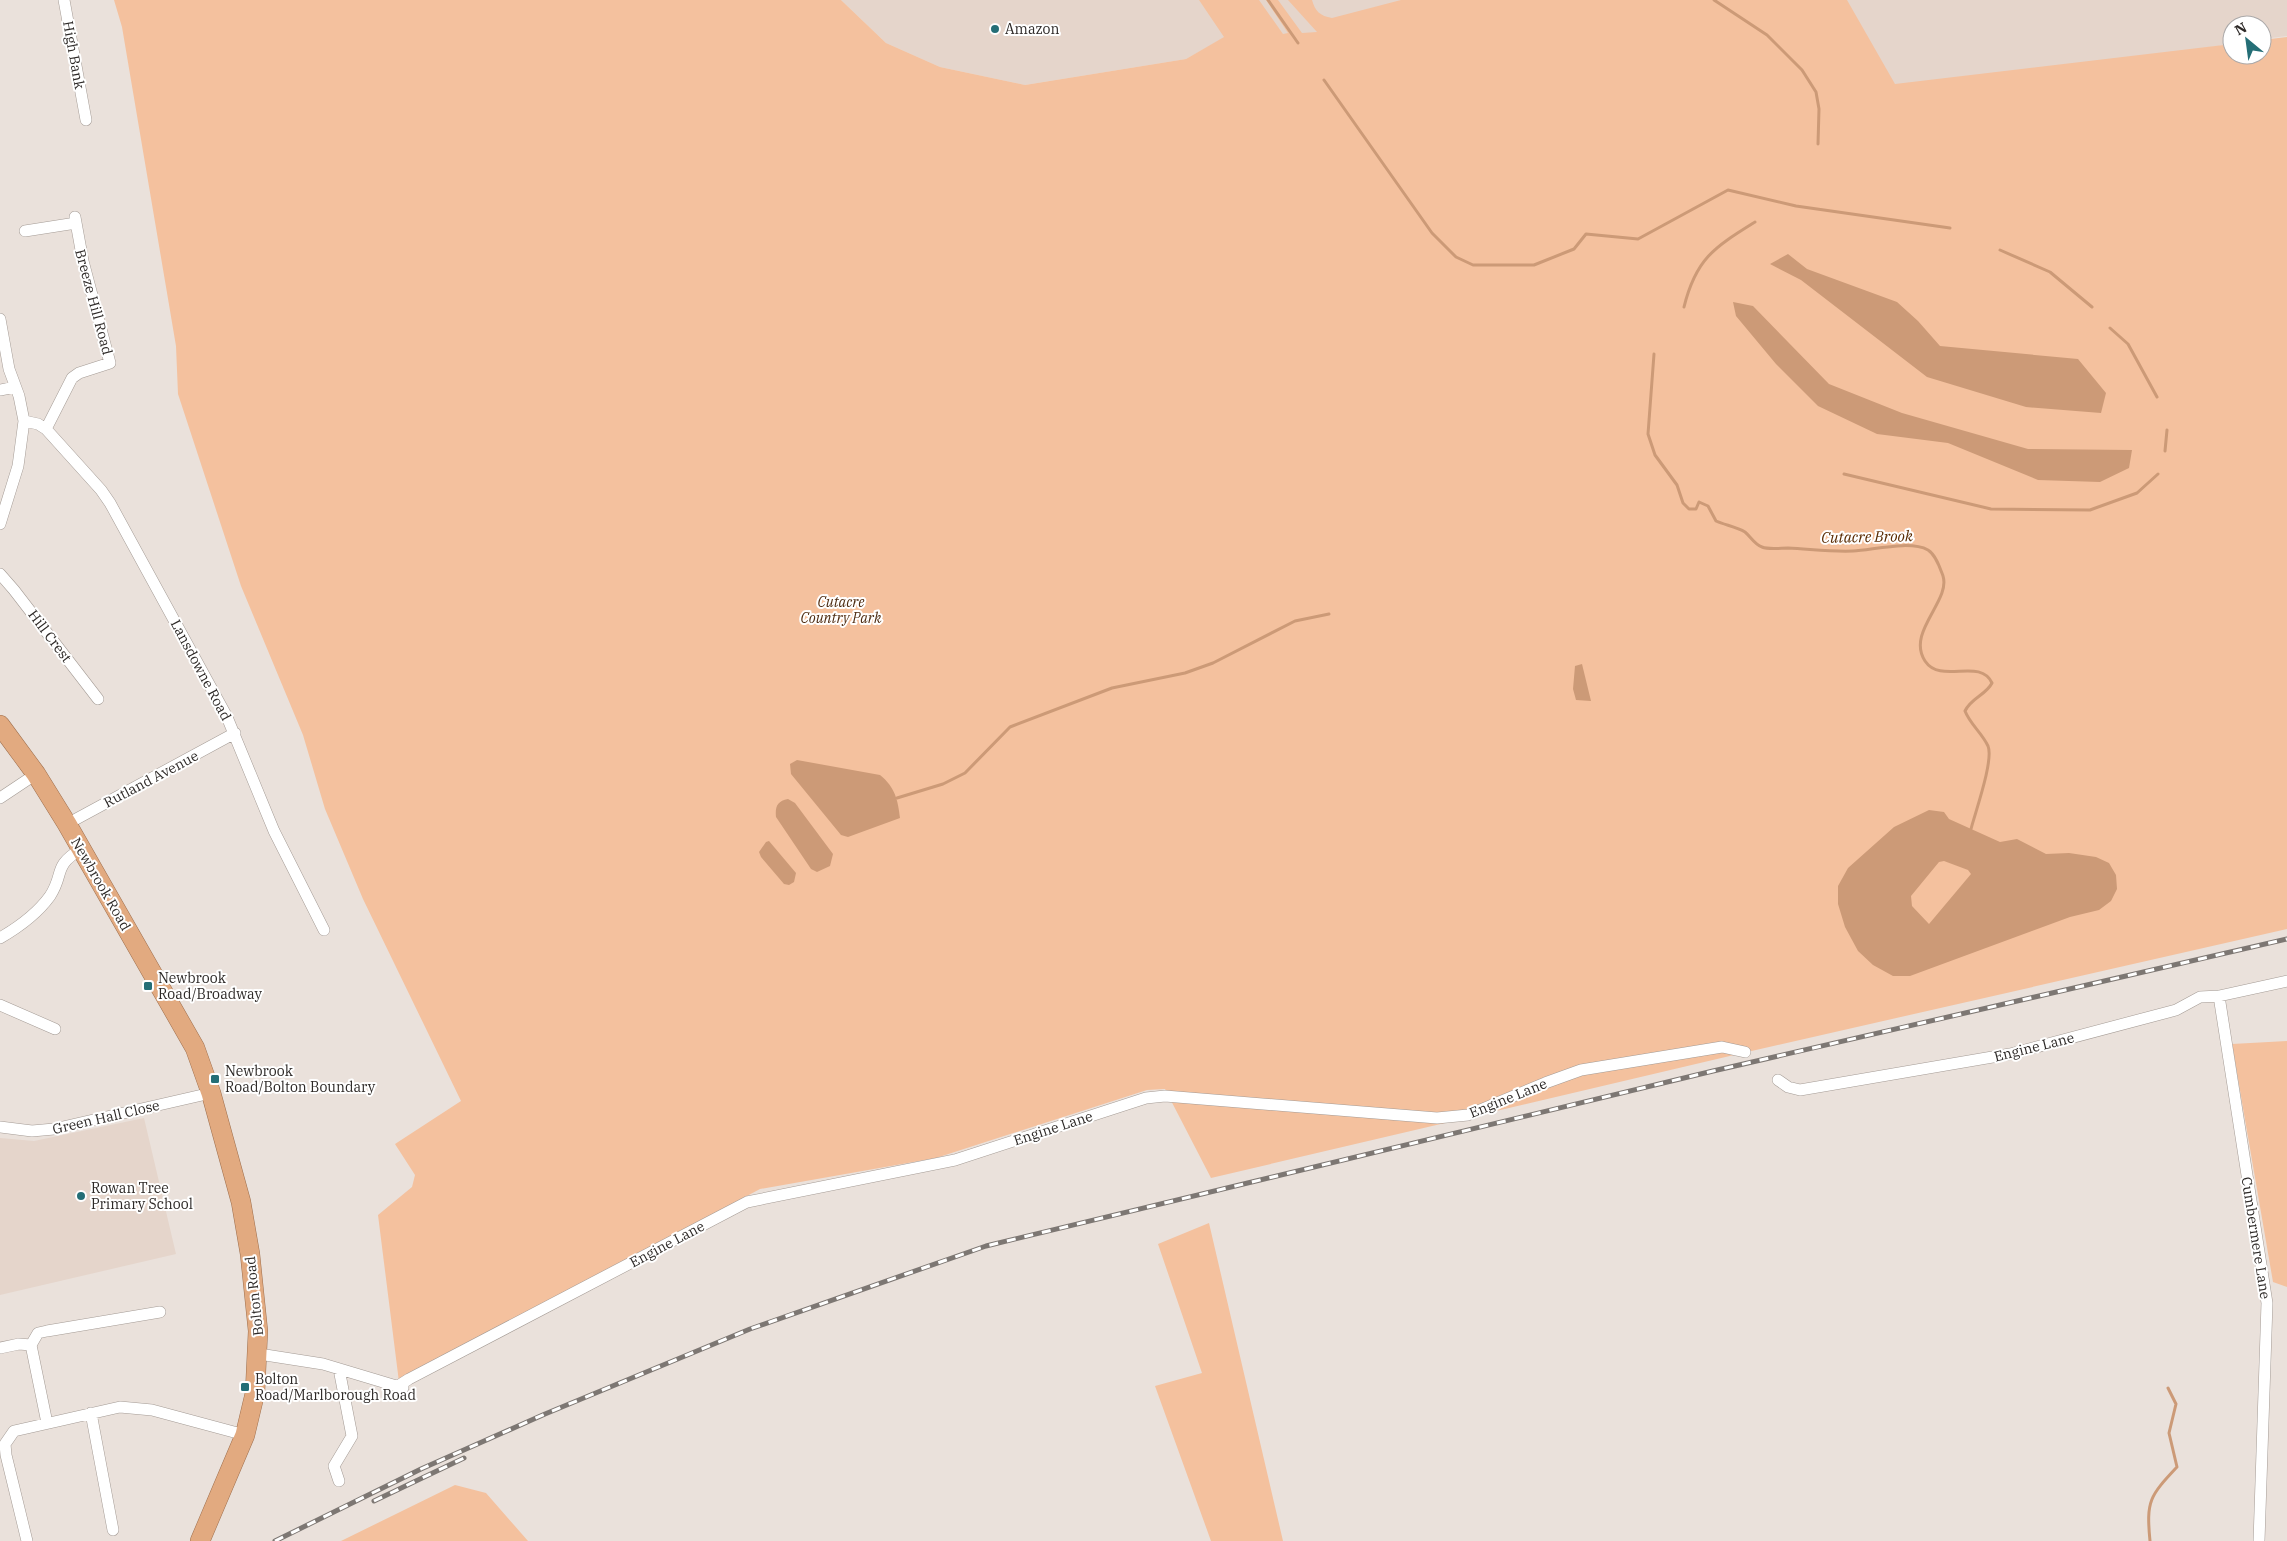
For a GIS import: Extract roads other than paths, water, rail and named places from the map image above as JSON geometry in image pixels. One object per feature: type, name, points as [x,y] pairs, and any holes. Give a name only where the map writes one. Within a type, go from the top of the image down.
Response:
[{"type":"highway","name":"Newbrook Road","points":[[0,725],[36,774],[67,824],[195,1048]]},
{"type":"highway","name":"Bolton Road","points":[[195,1048],[211,1093],[242,1210],[253,1282],[259,1354],[255,1393],[246,1435],[200,1541]]},
{"type":"street","name":"High Bank","points":[[64,0],[81,115]]},
{"type":"street","name":"Breeze Hill Road","points":[[28,227],[76,220],[83,261],[110,364],[80,373],[72,378],[46,429]]},
{"type":"street","points":[[0,320],[9,370],[24,421],[18,466],[0,524]]},
{"type":"street","points":[[0,390],[15,387]]},
{"type":"street","points":[[24,421],[38,424],[46,429]]},
{"type":"street","name":"Lansdowne Road","points":[[46,429],[101,490],[110,503],[235,733],[274,831],[324,930]]},
{"type":"street","name":"Hill Crest","points":[[0,574],[98,699]]},
{"type":"street","name":"Rutland Avenue","points":[[67,824],[235,733]]},
{"type":"street","points":[[0,798],[36,774]]},
{"type":"street","points":[[0,938],[27,920],[39,908],[50,895],[64,861],[81,850]]},
{"type":"street","name":"Engine Lane","points":[[1778,1080],[1788,1087],[1800,1090],[1979,1061],[2176,1010],[2200,997],[2219,996],[2287,981]]},
{"type":"street","name":"Cumbermere Lane","points":[[2219,996],[2268,1303],[2259,1541]]},
{"type":"street","points":[[0,1005],[48,1029]]},
{"type":"street","name":"Engine Lane","points":[[339,1369],[401,1387],[409,1378],[747,1202],[956,1160],[1146,1098],[1165,1096],[1437,1118],[1468,1115],[1581,1070],[1722,1047],[1745,1052]]},
{"type":"street","name":"Green Hall Close","points":[[0,1127],[32,1131],[54,1130],[211,1093]]},
{"type":"street","points":[[47,1422],[31,1345],[38,1333],[160,1312]]},
{"type":"street","points":[[0,1348],[19,1344],[31,1345]]},
{"type":"street","points":[[259,1354],[323,1364],[339,1369],[352,1436],[334,1466],[339,1481]]},
{"type":"street","points":[[27,1541],[5,1444],[14,1431],[91,1413],[120,1408],[135,1408],[246,1435]]},
{"type":"street","points":[[91,1413],[113,1530]]},
{"type":"waterway","points":[[1268,0],[1298,43]]},
{"type":"waterway","name":"Cutacre Brook","points":[[1714,0],[1767,35],[1802,70],[1816,92],[1819,109],[1818,144]]},
{"type":"waterway","points":[[1324,80],[1432,233],[1456,257],[1473,265],[1534,265],[1574,249],[1586,234],[1638,239],[1728,190],[1796,206],[1950,228]]},
{"type":"waterway","name":"Cutacre Brook","points":[[1684,307],[1695,277],[1709,255],[1755,222]]},
{"type":"waterway","points":[[2000,250],[2050,272],[2092,307]]},
{"type":"waterway","points":[[2110,328],[2128,344],[2157,397]]},
{"type":"waterway","name":"Cutacre Brook","points":[[1654,354],[1648,434],[1655,455],[1677,485],[1683,503],[1689,509],[1696,509],[1699,502],[1708,506],[1716,521],[1745,532],[1759,546],[1765,548],[1845,551],[1891,546],[1912,546],[1928,550],[1933,555],[1943,576],[1944,586],[1941,596],[1924,628],[1921,639],[1921,650],[1925,661],[1932,668],[1941,671],[1979,672],[1992,683],[1965,711],[1988,746],[1989,753],[1986,774],[1971,829]]},
{"type":"waterway","points":[[2165,451],[2167,430]]},
{"type":"waterway","points":[[1844,474],[1991,509],[2090,510],[2137,493],[2158,474]]},
{"type":"waterway","points":[[897,798],[943,784],[965,773],[1010,727],[1112,688],[1185,673],[1213,663],[1295,621],[1329,614]]},
{"type":"waterway","points":[[2150,1541],[2149,1516],[2152,1500],[2161,1485],[2177,1467],[2169,1433],[2176,1404],[2168,1388]]},
{"type":"railway","points":[[275,1541],[421,1469],[545,1414],[750,1329],[986,1246],[1713,1071],[2287,939]]},
{"type":"railway","points":[[374,1501],[464,1458]]},
{"type":"place","name":"Amazon","points":[[995,29]]},
{"type":"place","name":"Newbrook Road/Broadway","points":[[148,986]]},
{"type":"place","name":"Newbrook Road/Bolton Boundary","points":[[215,1079]]},
{"type":"place","name":"Rowan Tree Primary School","points":[[81,1196]]},
{"type":"place","name":"Bolton Road/Marlborough Road","points":[[245,1387]]},
{"type":"park label","name":"Cutacre Country Park","points":[[841,610]]}]
